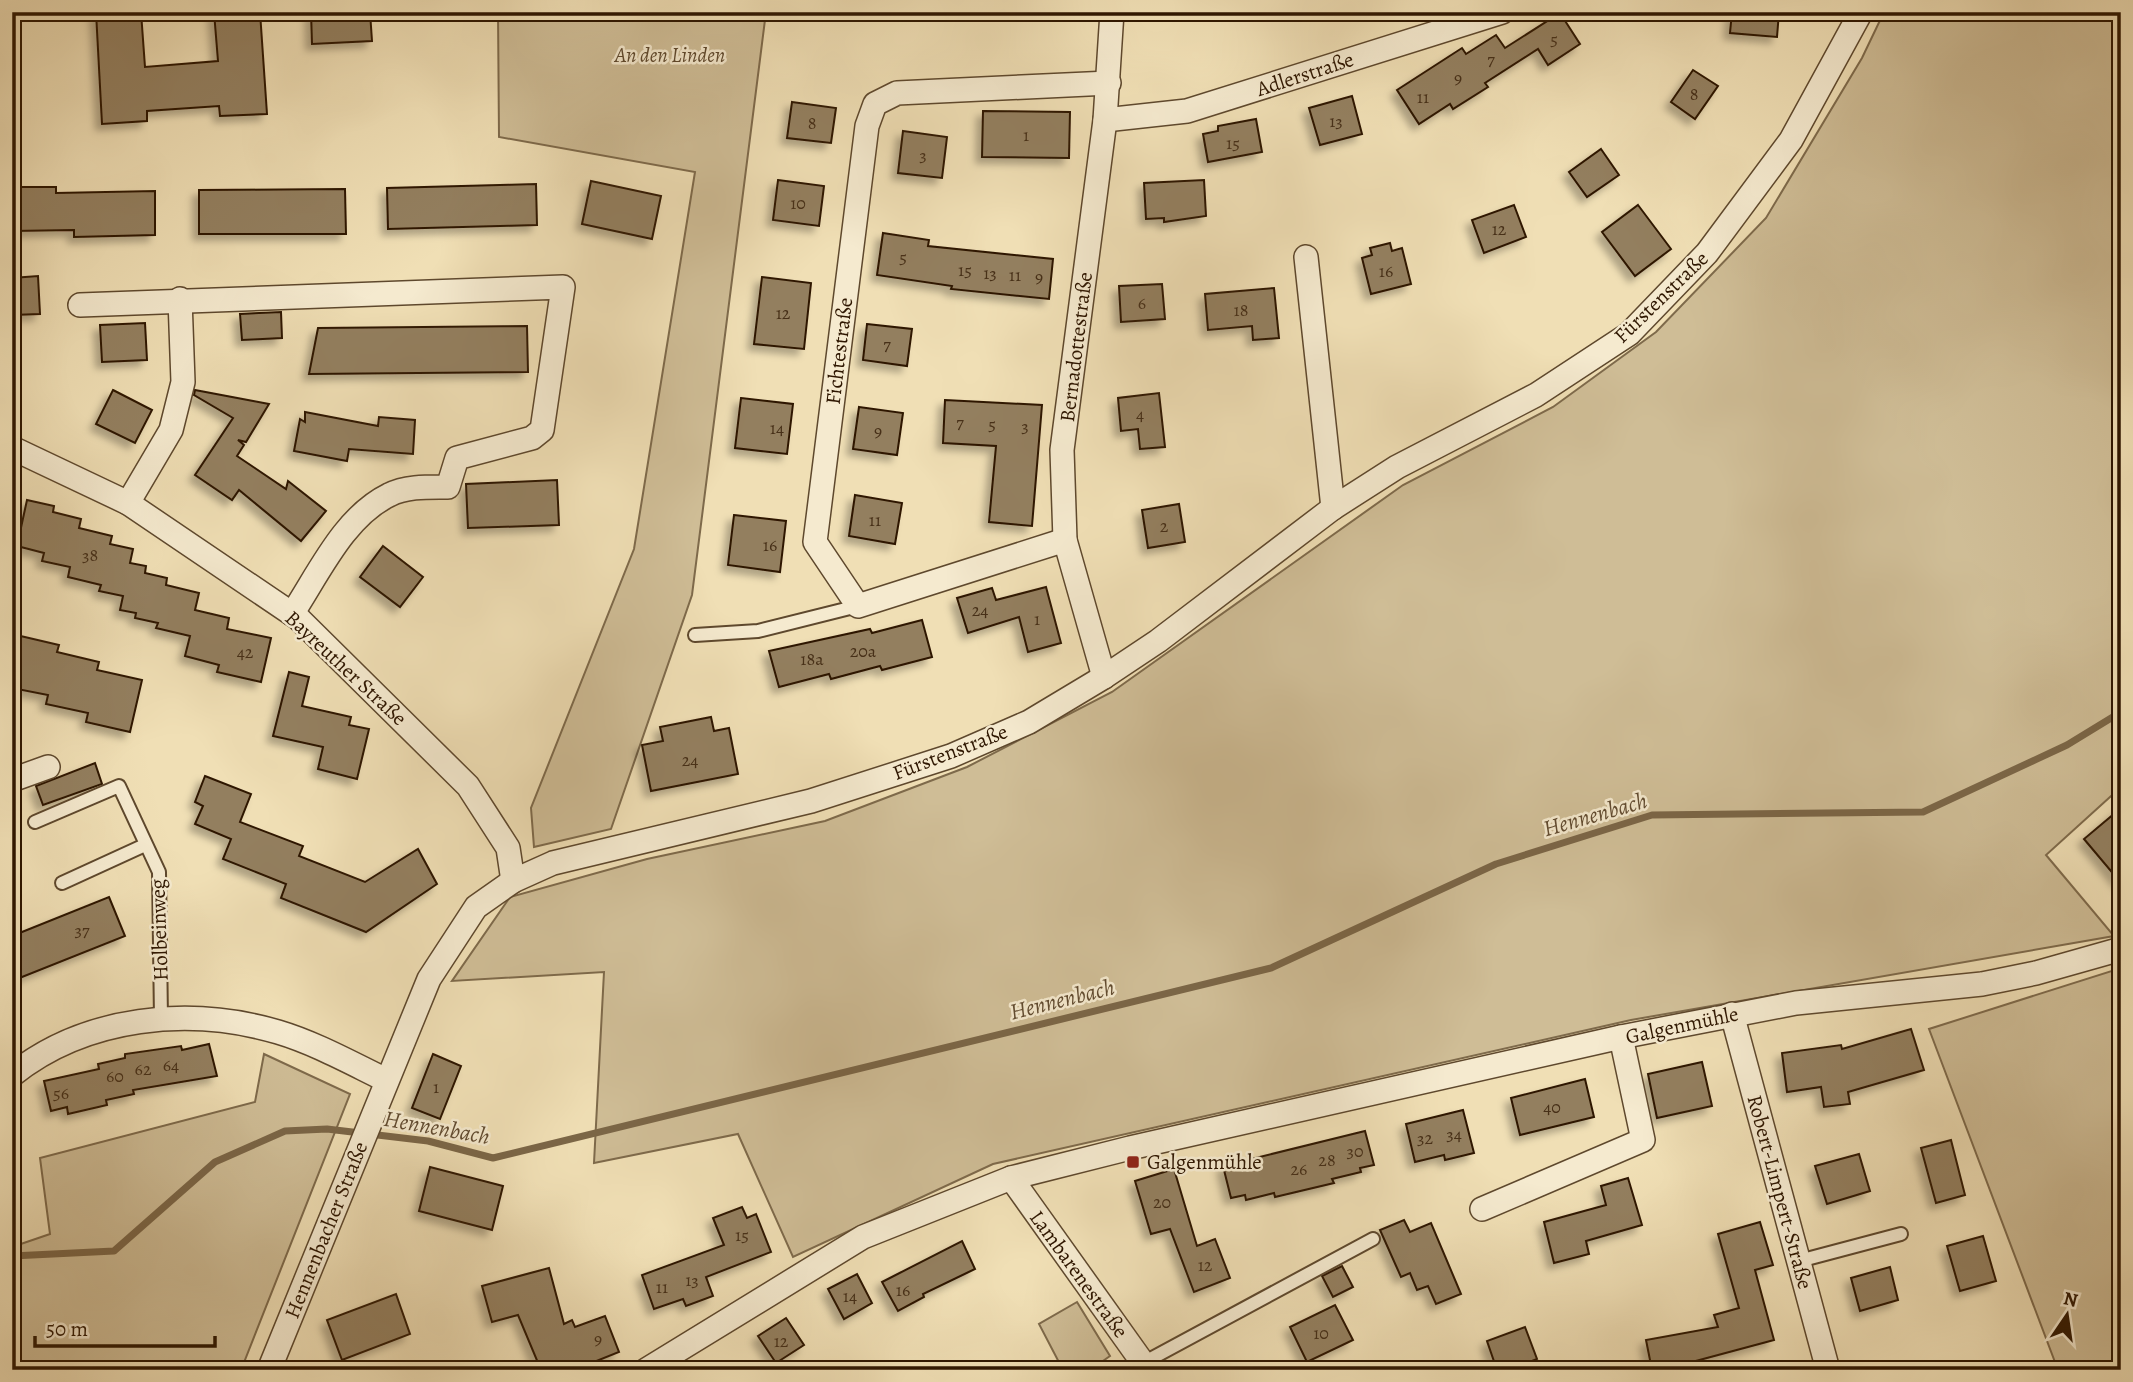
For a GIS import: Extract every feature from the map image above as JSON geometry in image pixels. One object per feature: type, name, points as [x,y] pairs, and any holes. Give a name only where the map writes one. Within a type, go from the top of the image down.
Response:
[{"type":"street","name":"Bernadottestraße","points":[[1104,677],[1065,540],[1062,450],[1105,120],[1112,12]]},
{"type":"street","name":"Adlerstraße","points":[[1105,120],[1187,111],[1444,21],[1502,12]]},
{"type":"street","name":"Fürstenstraße","points":[[513,881],[553,863],[811,801],[951,756],[1029,722],[1104,677],[1158,641],[1333,508],[1397,467],[1536,395],[1629,334],[1707,253],[1791,140],[1861,12]]},
{"type":"street","name":"Fichtestraße","points":[[858,606],[815,542],[867,126],[875,104],[897,93],[1109,83]]},
{"type":"street","points":[[1306,257],[1333,508]]},
{"type":"street","points":[[80,305],[180,299],[563,287],[542,430],[531,438],[457,458],[448,488],[425,487],[391,493],[359,514],[292,614]]},
{"type":"street","points":[[128,503],[170,430],[174,418],[183,382],[180,299]]},
{"type":"street","name":"Bayreuther Straße","points":[[12,448],[128,503],[292,614],[468,786],[508,848],[513,881]]},
{"type":"street","points":[[858,606],[1065,540]]},
{"type":"street","points":[[12,780],[48,767]]},
{"type":"street","name":"Hennenbacher Straße","points":[[269,1370],[429,979],[476,907],[513,881]]},
{"type":"street","name":"Galgenmühle","points":[[646,1370],[863,1237],[1011,1178],[1130,1148],[1732,1014],[1796,1003],[1982,984],[2036,974],[2121,949]]},
{"type":"street","name":"Robert-Limpert-Straße","points":[[1732,1014],[1828,1370]]},
{"type":"street","points":[[12,1075],[29,1062],[94,1031],[161,1019],[234,1023],[278,1032],[386,1080]]},
{"type":"street","points":[[1482,1209],[1643,1140],[1621,1037]]},
{"type":"street","name":"Lambarenestraße","points":[[1011,1178],[1141,1368]]},
{"type":"lane","points":[[695,635],[758,631],[858,606]]},
{"type":"lane","name":"Holbeinweg","points":[[35,822],[119,786],[159,872],[161,1019]]},
{"type":"lane","name":"Holbeinweg","points":[[62,883],[145,845]]},
{"type":"lane","points":[[1798,1261],[1901,1234]]},
{"type":"lane","points":[[1141,1368],[1373,1239]]},
{"type":"green space","name":"An den Linden","points":[[498,12],[766,12],[692,595],[611,829],[534,847],[531,808],[634,549],[695,172],[499,137]]},
{"type":"green space","points":[[1884,12],[2121,12],[2121,787],[2046,855],[2114,936],[1631,1020],[993,1164],[793,1257],[738,1134],[594,1163],[604,972],[452,981],[510,897],[647,859],[825,821],[967,767],[1112,692],[1403,485],[1553,407],[1656,332],[1766,218],[1862,58]]},
{"type":"green space","points":[[2121,968],[2121,1370],[2058,1370],[1929,1029]]},
{"type":"green space","points":[[264,1054],[350,1094],[241,1370],[12,1370],[12,1247],[50,1234],[40,1158],[255,1102]]},
{"type":"green space","points":[[1077,1302],[1110,1356],[1090,1370],[1063,1370],[1039,1324]]},
{"type":"building","points":[[96,12],[141,12],[145,67],[218,61],[214,12],[260,12],[267,114],[220,116],[219,106],[147,111],[147,121],[102,124]]},
{"type":"building","points":[[311,12],[370,12],[372,41],[312,44]]},
{"type":"building","points":[[1732,12],[1779,12],[1777,37],[1730,33]]},
{"type":"building","points":[[1560,13],[1580,44],[1548,65],[1538,49],[1485,83],[1488,87],[1453,109],[1450,104],[1419,124],[1397,90],[1462,48],[1466,54],[1496,35],[1505,48]]},
{"type":"building","points":[[1693,70],[1718,86],[1695,119],[1671,102]]},
{"type":"building","points":[[1352,96],[1362,134],[1320,145],[1309,108]]},
{"type":"building","points":[[792,102],[836,108],[831,143],[787,138]]},
{"type":"building","points":[[983,111],[1070,112],[1069,158],[982,157]]},
{"type":"building","points":[[1256,119],[1262,152],[1208,162],[1203,134],[1218,131],[1218,126]]},
{"type":"building","points":[[903,131],[947,137],[942,178],[898,173]]},
{"type":"building","points":[[1601,149],[1619,175],[1587,197],[1569,172]]},
{"type":"building","points":[[778,180],[824,186],[819,226],[773,220]]},
{"type":"building","points":[[1204,180],[1206,216],[1164,222],[1164,218],[1146,219],[1144,183]]},
{"type":"building","points":[[591,181],[661,196],[652,239],[582,224]]},
{"type":"building","points":[[536,184],[537,225],[388,229],[387,188]]},
{"type":"building","points":[[12,187],[56,187],[56,193],[155,191],[155,235],[74,237],[74,230],[12,231]]},
{"type":"building","points":[[345,189],[346,234],[199,234],[199,190]]},
{"type":"building","points":[[1514,205],[1526,237],[1484,253],[1472,220]]},
{"type":"building","points":[[1638,205],[1671,249],[1635,276],[1602,232]]},
{"type":"building","points":[[883,233],[929,240],[928,246],[1053,259],[1049,299],[951,289],[952,286],[877,275]]},
{"type":"building","points":[[1390,243],[1392,251],[1402,248],[1411,284],[1371,294],[1362,258],[1372,255],[1370,248]]},
{"type":"building","points":[[38,276],[40,314],[12,315],[12,278]]},
{"type":"building","points":[[762,277],[811,283],[804,349],[754,344]]},
{"type":"building","points":[[1162,284],[1165,319],[1121,322],[1119,286]]},
{"type":"building","points":[[1274,288],[1279,338],[1253,340],[1252,326],[1208,330],[1205,294]]},
{"type":"building","points":[[281,312],[282,338],[242,340],[240,314]]},
{"type":"building","points":[[145,323],[147,360],[102,362],[100,325]]},
{"type":"building","points":[[867,324],[912,329],[907,366],[863,360]]},
{"type":"building","points":[[527,326],[528,372],[309,374],[318,328]]},
{"type":"building","points":[[113,390],[152,410],[135,443],[96,424]]},
{"type":"building","points":[[195,390],[269,404],[246,442],[238,440],[244,445],[237,456],[286,489],[288,481],[326,511],[301,541],[239,490],[232,500],[195,475],[233,418],[194,395]]},
{"type":"building","points":[[1159,393],[1165,447],[1140,449],[1138,429],[1121,431],[1118,398]]},
{"type":"building","points":[[741,398],[793,404],[787,454],[735,448]]},
{"type":"building","points":[[945,400],[1042,405],[1032,526],[989,522],[996,446],[943,443]]},
{"type":"building","points":[[859,407],[903,413],[897,455],[853,449]]},
{"type":"building","points":[[305,412],[378,426],[379,417],[415,420],[413,454],[349,449],[347,461],[294,451],[300,419],[305,422]]},
{"type":"building","points":[[557,480],[559,525],[468,528],[466,484]]},
{"type":"building","points":[[855,495],[902,503],[895,544],[849,536]]},
{"type":"building","points":[[27,500],[54,506],[53,512],[81,519],[79,528],[112,536],[110,544],[133,549],[130,563],[146,566],[145,573],[167,578],[166,585],[199,593],[195,610],[229,618],[227,629],[271,638],[261,682],[217,672],[219,665],[185,656],[190,636],[156,628],[158,623],[135,618],[136,613],[120,610],[123,596],[99,591],[101,585],[68,577],[70,567],[42,561],[44,553],[17,546]]},
{"type":"building","points":[[1179,504],[1185,542],[1148,548],[1142,510]]},
{"type":"building","points":[[734,515],[786,521],[780,572],[728,565]]},
{"type":"building","points":[[383,546],[423,577],[400,607],[360,577]]},
{"type":"building","points":[[1046,587],[1061,643],[1028,652],[1019,617],[968,633],[957,598],[992,588],[996,600]]},
{"type":"building","points":[[922,620],[932,657],[882,670],[880,666],[831,679],[829,674],[779,687],[769,651],[870,629],[872,633]]},
{"type":"building","points":[[12,634],[59,645],[57,652],[99,662],[97,670],[142,680],[130,732],[86,722],[88,713],[46,704],[48,695],[12,688]]},
{"type":"building","points":[[289,672],[309,677],[302,706],[351,717],[349,725],[369,729],[357,779],[318,769],[323,747],[273,736]]},
{"type":"building","points":[[711,717],[714,731],[729,728],[738,774],[651,791],[642,745],[663,741],[660,727]]},
{"type":"building","points":[[95,763],[102,784],[43,805],[36,786]]},
{"type":"building","points":[[205,776],[251,794],[240,822],[303,846],[299,856],[365,882],[418,849],[437,884],[366,932],[281,898],[286,884],[223,859],[231,839],[195,824],[203,806],[195,802]]},
{"type":"building","points":[[2121,808],[2121,883],[2084,839]]},
{"type":"building","points":[[109,897],[125,936],[12,981],[12,936]]},
{"type":"building","points":[[1911,1029],[1924,1070],[1848,1092],[1850,1104],[1824,1107],[1821,1087],[1787,1092],[1782,1053],[1841,1045],[1842,1049]]},
{"type":"building","points":[[209,1044],[217,1076],[133,1090],[134,1094],[106,1100],[107,1105],[68,1114],[67,1107],[51,1111],[44,1081],[99,1069],[98,1064],[125,1058],[125,1054],[181,1046],[182,1050]]},
{"type":"building","points":[[433,1054],[461,1066],[440,1119],[412,1108]]},
{"type":"building","points":[[1702,1062],[1712,1106],[1657,1118],[1648,1074]]},
{"type":"building","points":[[1585,1079],[1594,1117],[1520,1135],[1511,1098]]},
{"type":"building","points":[[1463,1110],[1474,1153],[1445,1160],[1444,1155],[1415,1162],[1406,1124]]},
{"type":"building","points":[[1365,1131],[1374,1165],[1360,1168],[1361,1172],[1332,1179],[1334,1183],[1275,1197],[1274,1193],[1246,1200],[1245,1195],[1231,1198],[1223,1166]]},
{"type":"building","points":[[1951,1140],[1965,1195],[1936,1203],[1921,1148]]},
{"type":"building","points":[[1859,1154],[1870,1191],[1827,1204],[1815,1166]]},
{"type":"building","points":[[430,1167],[503,1186],[492,1230],[419,1211]]},
{"type":"building","points":[[1174,1169],[1197,1246],[1215,1239],[1230,1278],[1194,1292],[1170,1229],[1151,1234],[1135,1181]]},
{"type":"building","points":[[1628,1178],[1642,1225],[1586,1241],[1589,1254],[1554,1263],[1544,1222],[1606,1205],[1601,1186]]},
{"type":"building","points":[[742,1207],[747,1218],[756,1214],[771,1252],[706,1277],[713,1296],[686,1306],[683,1299],[654,1309],[642,1275],[724,1245],[713,1218]]},
{"type":"building","points":[[1404,1220],[1410,1232],[1431,1223],[1461,1294],[1436,1304],[1428,1286],[1417,1290],[1410,1273],[1401,1277],[1380,1230]]},
{"type":"building","points":[[1760,1222],[1773,1265],[1755,1270],[1774,1340],[1692,1362],[1694,1370],[1652,1370],[1646,1340],[1718,1327],[1714,1315],[1739,1308],[1718,1234]]},
{"type":"building","points":[[1983,1236],[1996,1281],[1960,1291],[1947,1246]]},
{"type":"building","points":[[962,1241],[975,1269],[923,1294],[924,1297],[898,1311],[882,1282]]},
{"type":"building","points":[[1342,1266],[1353,1287],[1333,1297],[1322,1276]]},
{"type":"building","points":[[1890,1267],[1898,1300],[1860,1311],[1851,1278]]},
{"type":"building","points":[[549,1268],[564,1324],[572,1320],[575,1327],[605,1316],[619,1352],[574,1370],[541,1370],[518,1315],[492,1322],[482,1286]]},
{"type":"building","points":[[857,1274],[872,1303],[844,1319],[828,1289]]},
{"type":"building","points":[[396,1294],[410,1334],[342,1360],[327,1320]]},
{"type":"building","points":[[1335,1305],[1353,1340],[1307,1362],[1290,1327]]},
{"type":"building","points":[[786,1318],[804,1345],[776,1363],[758,1336]]},
{"type":"building","points":[[1525,1327],[1537,1359],[1509,1370],[1497,1370],[1487,1341]]},
{"type":"waterway","name":"Hennenbach","points":[[12,1256],[114,1251],[215,1162],[285,1131],[327,1129],[428,1141],[493,1158],[1271,968],[1496,864],[1652,815],[1923,812],[2067,745],[2121,712]]},
{"type":"place","name":"Galgenmühle","points":[[1133,1162]]}]
